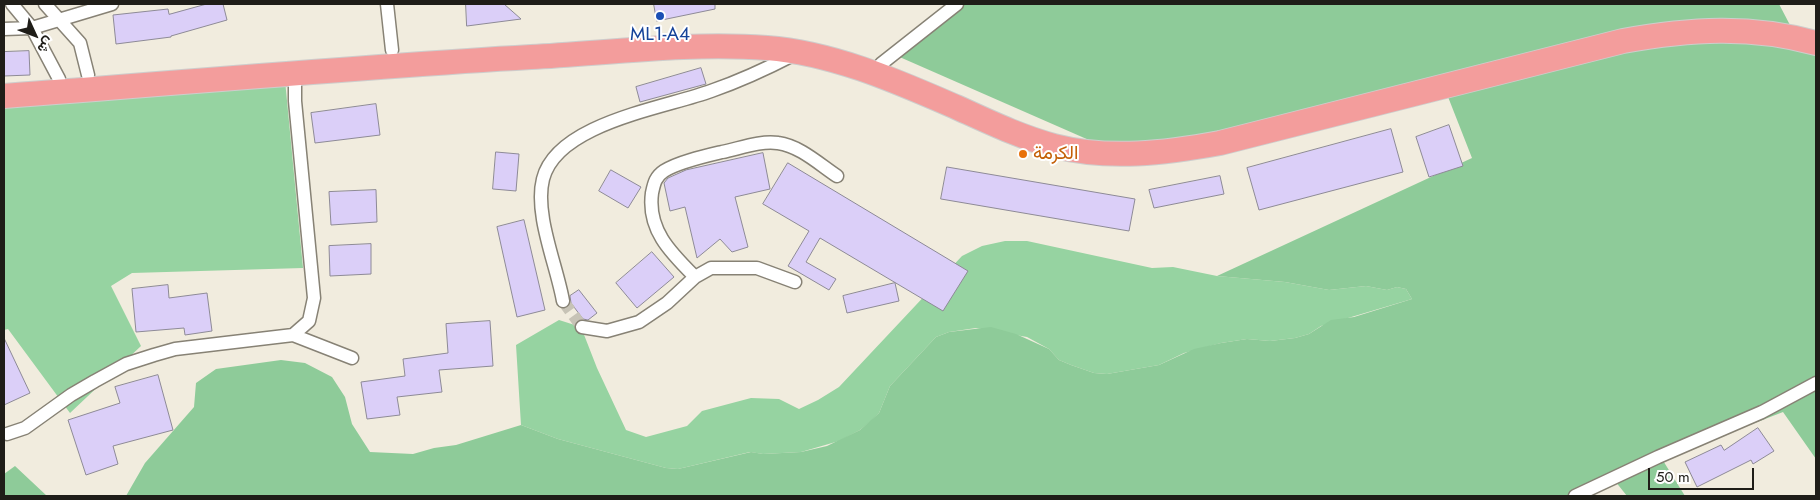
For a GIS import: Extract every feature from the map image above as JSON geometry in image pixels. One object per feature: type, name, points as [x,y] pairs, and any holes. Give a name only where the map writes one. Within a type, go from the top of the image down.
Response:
[{"type":"highway","points":[[4,82],[59,79],[392,50],[703,32],[769,33],[806,40],[881,64],[991,112],[1050,130],[1097,137],[1164,138],[1231,125],[1576,36],[1642,22],[1738,16],[1794,23],[1816,29]]},
{"type":"highway","points":[[4,96],[453,61],[711,47],[765,48],[821,56],[916,90],[1013,132],[1054,146],[1112,154],[1185,150],[1220,143],[1623,41],[1675,32],[1764,31],[1816,43]]},
{"type":"street","points":[[12,4],[32,28],[59,79]]},
{"type":"street","points":[[45,4],[61,19],[80,43],[88,76]]},
{"type":"street","points":[[6,26],[32,28],[112,4]]},
{"type":"street","points":[[387,4],[392,50]]},
{"type":"street","points":[[881,64],[957,4]]},
{"type":"street","points":[[563,301],[559,278],[547,241],[541,198],[543,178],[551,162],[568,143],[591,130],[617,119],[712,91],[799,52]]},
{"type":"street","points":[[293,335],[309,321],[314,298],[294,74]]},
{"type":"street","points":[[695,277],[672,254],[659,236],[653,220],[651,201],[654,180],[664,171],[706,156],[776,142],[799,151],[837,176]]},
{"type":"street","points":[[582,327],[606,331],[639,322],[667,303],[695,277],[711,268],[733,266],[757,268],[795,282]]},
{"type":"street","points":[[7,434],[25,428],[71,395],[126,364],[175,349],[293,335],[352,358]]},
{"type":"street","points":[[1575,496],[1658,457],[1745,420],[1816,383]]},
{"type":"green space","points":[[961,4],[1779,4],[1802,48],[1816,44],[1816,459],[1783,412],[1662,459],[1685,496],[1627,496],[1611,476],[1568,496],[126,496],[145,463],[194,407],[196,383],[216,369],[281,360],[305,363],[332,377],[345,397],[352,424],[370,452],[413,454],[434,448],[456,445],[521,425],[558,439],[666,468],[678,469],[751,452],[763,454],[801,452],[827,446],[860,430],[879,413],[890,386],[936,337],[949,332],[991,327],[1016,334],[1049,349],[1059,360],[1071,365],[1094,373],[1107,374],[1159,365],[1194,349],[1221,343],[1247,339],[1270,341],[1295,338],[1309,334],[1331,320],[1354,317],[1412,299],[1406,289],[1397,287],[1387,290],[1366,286],[1329,290],[1285,282],[1217,276],[1472,158],[1441,79],[1297,125],[1114,151],[895,55]]},
{"type":"green space","points":[[285,80],[303,268],[132,273],[111,286],[141,346],[70,413],[8,329],[4,330],[4,103]]},
{"type":"green space","points":[[1005,241],[1027,241],[1152,268],[1173,267],[1217,276],[1285,282],[1329,290],[1366,286],[1387,290],[1397,287],[1406,289],[1412,299],[1321,326],[1309,334],[1295,338],[1270,341],[1247,339],[1221,343],[1184,353],[1159,365],[1107,374],[1094,373],[1059,360],[1049,349],[1027,337],[976,328],[949,332],[936,337],[890,386],[879,413],[860,430],[839,441],[801,452],[763,454],[750,452],[678,469],[666,468],[558,439],[521,425],[516,345],[559,320],[581,327],[597,368],[626,430],[646,437],[687,426],[702,411],[751,398],[779,399],[799,409],[818,400],[839,387],[962,256],[982,246]]},
{"type":"green space","points":[[15,466],[47,496],[4,496],[4,474]]},
{"type":"building","points":[[207,4],[223,4],[227,20],[171,37],[116,44],[113,15],[168,9],[169,14]]},
{"type":"building","points":[[466,4],[504,4],[521,19],[467,26]]},
{"type":"building","points":[[654,4],[715,4],[715,9],[657,21]]},
{"type":"building","points":[[29,51],[30,75],[4,76],[4,52]]},
{"type":"building","points":[[701,68],[706,84],[640,102],[636,87]]},
{"type":"building","points":[[376,104],[380,135],[315,143],[311,113]]},
{"type":"building","points":[[1449,125],[1463,166],[1429,177],[1416,137]]},
{"type":"building","points":[[1391,129],[1403,172],[1259,210],[1247,168]]},
{"type":"building","points":[[496,152],[519,154],[516,191],[493,189]]},
{"type":"building","points":[[763,153],[770,189],[735,197],[748,247],[732,252],[720,239],[697,258],[685,207],[670,211],[664,183],[668,178],[686,170]]},
{"type":"building","points":[[788,163],[968,271],[943,311],[820,238],[806,262],[836,279],[829,290],[788,266],[809,231],[763,204]]},
{"type":"building","points":[[947,167],[1135,199],[1129,231],[941,199]]},
{"type":"building","points":[[611,170],[641,187],[628,208],[599,191]]},
{"type":"building","points":[[1220,176],[1224,194],[1154,208],[1149,190]]},
{"type":"building","points":[[376,190],[377,222],[331,225],[329,192]]},
{"type":"building","points":[[524,220],[545,310],[517,317],[497,227]]},
{"type":"building","points":[[371,244],[371,274],[330,276],[329,246]]},
{"type":"building","points":[[652,252],[674,277],[637,308],[616,283]]},
{"type":"building","points":[[895,283],[899,301],[847,313],[843,296]]},
{"type":"building","points":[[168,285],[169,298],[207,293],[212,331],[185,335],[184,328],[136,332],[132,289]]},
{"type":"building","points":[[579,290],[597,313],[588,320],[583,319],[571,303],[570,296]]},
{"type":"building","points":[[490,321],[493,366],[439,370],[442,392],[397,397],[400,415],[367,419],[361,382],[405,376],[403,359],[448,353],[446,324]]},
{"type":"building","points":[[4,338],[30,393],[4,405]]},
{"type":"building","points":[[158,375],[173,430],[113,446],[118,464],[86,475],[68,420],[120,403],[115,387]]},
{"type":"building","points":[[1758,428],[1774,451],[1753,464],[1751,460],[1697,487],[1685,462],[1721,445],[1724,450]]},
{"type":"tunnel","points":[[563,301],[582,327]]},
{"type":"place","name":"ML1-A4","points":[[660,16]]},
{"type":"place","name":"الكرمة","points":[[1023,154]]}]
